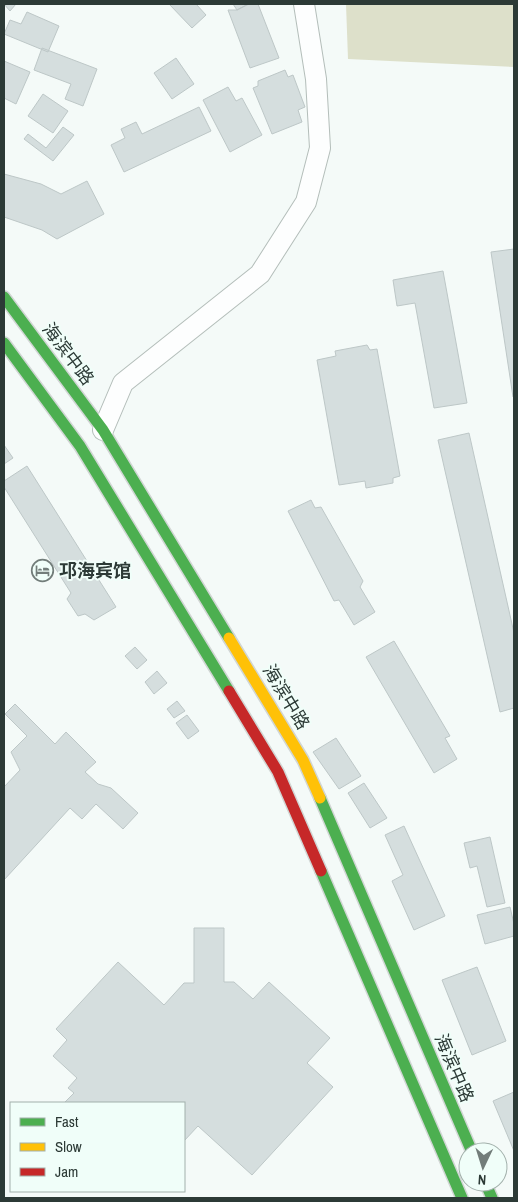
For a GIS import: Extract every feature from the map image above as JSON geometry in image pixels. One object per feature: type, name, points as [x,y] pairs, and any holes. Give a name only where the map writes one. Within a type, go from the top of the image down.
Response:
[{"type":"highway","name":"海滨中路","points":[[4,297],[103,430],[303,760],[468,1142]]},
{"type":"highway","points":[[4,343],[80,446],[278,772],[462,1198]]},
{"type":"street","points":[[103,430],[123,383],[260,274],[306,202],[320,148],[316,79],[304,4]]},
{"type":"green space","points":[[346,4],[514,4],[514,67],[348,59]]},
{"type":"building","points":[[4,4],[16,4],[10,11]]},
{"type":"building","points":[[169,4],[196,4],[206,15],[192,28]]},
{"type":"building","points":[[233,4],[248,4],[237,10]]},
{"type":"building","points":[[249,4],[258,4],[279,58],[250,68],[228,10],[237,10]]},
{"type":"building","points":[[27,12],[59,26],[48,52],[4,34],[10,20],[21,24]]},
{"type":"building","points":[[42,48],[97,69],[83,106],[65,99],[71,84],[34,70]]},
{"type":"building","points":[[176,58],[194,84],[172,99],[154,73]]},
{"type":"building","points":[[4,61],[30,72],[16,104],[4,98]]},
{"type":"building","points":[[285,70],[288,77],[293,75],[305,107],[298,110],[302,122],[272,134],[253,88],[258,86],[258,81]]},
{"type":"building","points":[[228,87],[236,101],[242,98],[262,135],[230,152],[203,100]]},
{"type":"building","points":[[43,94],[68,111],[53,133],[28,116]]},
{"type":"building","points":[[199,107],[211,131],[124,172],[111,145],[125,138],[121,129],[136,122],[142,134]]},
{"type":"building","points":[[63,127],[74,135],[53,161],[24,139],[28,134],[46,148]]},
{"type":"building","points":[[4,174],[41,184],[61,194],[87,181],[104,214],[57,239],[42,230],[4,217]]},
{"type":"building","points":[[514,249],[514,397],[513,397],[491,252]]},
{"type":"building","points":[[443,271],[467,403],[434,408],[415,303],[397,306],[393,280]]},
{"type":"building","points":[[367,345],[370,350],[377,349],[400,476],[393,478],[393,483],[366,488],[365,481],[339,485],[317,360],[336,356],[335,351]]},
{"type":"building","points":[[469,433],[514,633],[514,708],[500,712],[438,440]]},
{"type":"building","points":[[4,445],[13,458],[4,464]]},
{"type":"building","points":[[27,466],[116,607],[94,620],[85,614],[78,616],[67,599],[71,593],[4,487],[4,481]]},
{"type":"building","points":[[311,500],[315,508],[321,507],[363,581],[360,587],[375,612],[354,625],[339,600],[334,601],[288,511]]},
{"type":"building","points":[[394,641],[450,736],[445,738],[457,759],[434,773],[366,657]]},
{"type":"building","points":[[135,647],[147,660],[137,669],[125,656]]},
{"type":"building","points":[[157,671],[167,683],[154,694],[145,682]]},
{"type":"building","points":[[177,701],[185,711],[174,718],[167,709]]},
{"type":"building","points":[[15,704],[55,744],[66,732],[96,762],[85,772],[98,784],[111,788],[138,813],[123,829],[96,804],[82,819],[70,808],[4,880],[4,787],[20,770],[11,752],[27,736],[5,714]]},
{"type":"building","points":[[187,715],[199,731],[188,739],[176,723]]},
{"type":"building","points":[[336,738],[361,776],[339,789],[313,752]]},
{"type":"building","points":[[364,783],[387,818],[370,828],[348,793]]},
{"type":"building","points":[[404,826],[445,916],[414,930],[392,881],[403,875],[385,835]]},
{"type":"building","points":[[490,837],[505,903],[487,907],[477,866],[470,868],[464,843]]},
{"type":"building","points":[[510,907],[514,924],[514,936],[485,944],[477,915]]},
{"type":"building","points":[[194,928],[224,928],[224,982],[234,982],[253,999],[269,982],[330,1038],[307,1063],[333,1087],[252,1175],[198,1126],[185,1140],[185,1102],[65,1102],[74,1093],[68,1088],[77,1078],[53,1056],[67,1040],[56,1029],[118,962],[164,1005],[184,983],[194,983]]},
{"type":"building","points":[[477,967],[506,1041],[472,1055],[442,980]]},
{"type":"building","points":[[514,1092],[514,1151],[493,1101]]},
{"type":"traffic: fast","points":[[4,297],[103,430],[229,638]]},
{"type":"traffic: fast","points":[[4,343],[80,446],[229,691]]},
{"type":"traffic: fast","points":[[320,798],[468,1142]]},
{"type":"traffic: fast","points":[[321,871],[462,1198]]},
{"type":"traffic: fast","points":[[489,1192],[492,1198]]},
{"type":"traffic: slow","points":[[229,638],[303,760],[320,798]]},
{"type":"traffic: jam","points":[[229,691],[278,772],[321,871]]},
{"type":"place","name":"邛海宾馆","points":[[43,571]]}]
